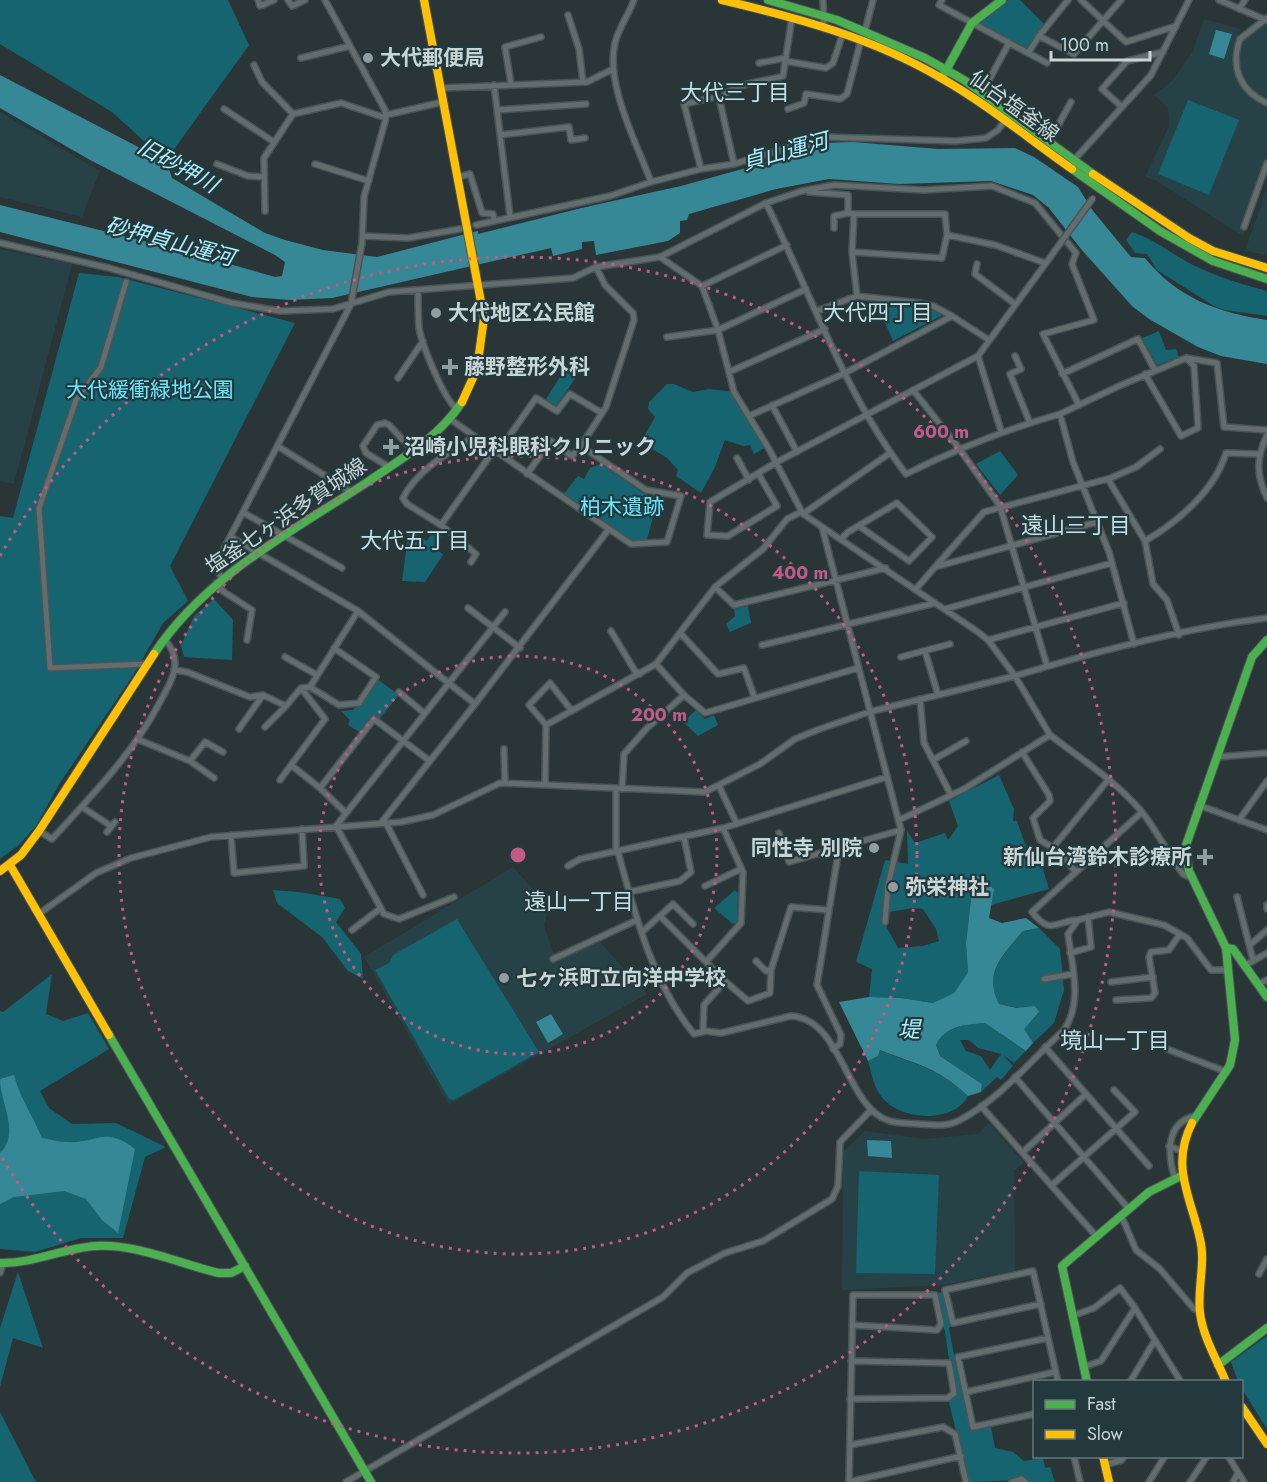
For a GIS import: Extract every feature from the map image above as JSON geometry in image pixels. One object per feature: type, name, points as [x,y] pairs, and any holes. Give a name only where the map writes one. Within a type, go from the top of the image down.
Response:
[{"type":"main road","points":[[424,0],[468,228]]},
{"type":"main road","name":"仙台塩釜線","points":[[722,0],[792,17],[843,33],[942,78],[1004,123],[1213,251],[1267,268]]},
{"type":"main road","name":"仙台塩釜線","points":[[768,0],[804,5],[948,69],[1009,116],[1074,160],[1102,185],[1191,250],[1235,269],[1267,279]]},
{"type":"main road","points":[[942,78],[972,23],[1002,0]]},
{"type":"main road","name":"塩釜七ヶ浜多賀城線","points":[[0,871],[10,865],[39,831],[164,639],[219,581],[413,451],[437,434],[450,419],[473,379],[483,349],[484,318],[468,228]]},
{"type":"main road","points":[[1225,1380],[1200,1311],[1201,1241],[1178,1178],[1182,1151],[1195,1116],[1227,1072],[1235,1040],[1226,948],[1192,878],[1185,848],[1252,657],[1267,640]]},
{"type":"main road","points":[[10,865],[371,1482]]},
{"type":"main road","points":[[1226,948],[1233,949],[1250,963],[1258,984],[1267,998]]},
{"type":"main road","points":[[1086,1380],[1062,1266],[1128,1208],[1157,1187],[1178,1178]]},
{"type":"main road","points":[[2,1263],[33,1261],[81,1248],[106,1246],[218,1273],[231,1274],[245,1266]]},
{"type":"main road","points":[[1218,1365],[1267,1328]]},
{"type":"main road","points":[[1243,1408],[1267,1443]]},
{"type":"main road","points":[[1104,1461],[1109,1482]]},
{"type":"street","points":[[258,0],[260,6],[274,0]]},
{"type":"street","points":[[288,0],[292,6],[305,0]]},
{"type":"street","points":[[247,640],[252,610],[225,592],[219,581],[216,567],[351,303],[363,240],[364,197],[386,116],[325,0]]},
{"type":"street","points":[[634,0],[615,42],[613,69],[619,97],[651,182]]},
{"type":"street","points":[[823,0],[824,27]]},
{"type":"street","points":[[865,31],[873,0]]},
{"type":"street","points":[[942,0],[939,5],[1047,63]]},
{"type":"street","points":[[1028,52],[1068,0]]},
{"type":"street","points":[[1081,0],[1126,42],[1176,26]]},
{"type":"street","points":[[1039,36],[1074,54],[1121,0]]},
{"type":"street","points":[[1074,160],[1151,75],[1189,0]]},
{"type":"street","points":[[1219,0],[1266,19]]},
{"type":"street","points":[[1239,9],[1245,0]]},
{"type":"street","points":[[568,15],[579,49],[583,82]]},
{"type":"street","points":[[734,164],[720,102],[722,94],[783,76],[792,17]]},
{"type":"street","points":[[1266,19],[1246,31],[1240,39],[1235,63],[1237,73],[1253,96],[1267,103]]},
{"type":"street","points":[[759,63],[786,59],[826,68],[833,63],[843,33]]},
{"type":"street","points":[[511,84],[505,47],[541,37]]},
{"type":"street","points":[[788,109],[804,103],[806,94],[840,99],[847,94],[861,40]]},
{"type":"street","points":[[982,93],[1009,43]]},
{"type":"street","points":[[301,58],[350,46]]},
{"type":"street","points":[[1122,107],[1102,89],[1127,61],[1163,52]]},
{"type":"street","points":[[254,65],[262,82],[293,114]]},
{"type":"street","points":[[441,88],[583,82],[613,69]]},
{"type":"street","points":[[494,85],[510,216]]},
{"type":"street","points":[[701,169],[684,104],[711,98]]},
{"type":"street","points":[[265,211],[264,158],[293,114],[341,104],[386,116],[443,102]]},
{"type":"street","points":[[1049,142],[1071,102]]},
{"type":"street","points":[[497,110],[586,104]]},
{"type":"street","points":[[224,109],[274,142]]},
{"type":"street","points":[[363,240],[408,238],[468,228],[510,216],[610,196],[701,169],[734,164],[824,136],[956,141],[986,138],[1009,116]]},
{"type":"street","points":[[500,135],[569,127],[570,140],[585,138]]},
{"type":"street","points":[[1244,227],[1267,163]]},
{"type":"street","points":[[217,164],[248,176],[264,177]]},
{"type":"street","points":[[315,164],[369,182]]},
{"type":"street","points":[[458,177],[470,174],[482,213],[493,214],[494,220]]},
{"type":"street","points":[[0,243],[109,268],[250,307],[280,311],[321,311],[389,292],[573,278],[596,267],[660,257],[766,203],[834,185],[924,190],[992,186],[1035,203],[1076,253],[1072,264],[1094,320],[1043,334],[1079,405]]},
{"type":"street","points":[[759,474],[777,506],[728,536],[707,535],[710,502],[777,462],[978,356],[1102,185]]},
{"type":"street","points":[[802,192],[848,195],[857,296]]},
{"type":"street","points":[[766,203],[845,373],[867,415],[906,474],[958,447],[1000,431],[1060,414],[1145,374],[1186,358],[1217,363],[1224,427],[1267,430]]},
{"type":"street","points":[[834,228],[834,216],[851,213],[945,214],[947,235],[942,258],[852,252]]},
{"type":"street","points":[[947,235],[995,245],[1045,263]]},
{"type":"street","points":[[702,286],[787,244]]},
{"type":"street","points":[[660,257],[702,286],[718,330],[734,393],[777,462],[802,513],[886,568],[988,640],[1014,676],[1050,735],[1066,745],[1108,780],[1142,812],[1183,874],[1192,878]]},
{"type":"street","points":[[976,264],[975,274],[1015,304]]},
{"type":"street","points":[[527,474],[550,441],[572,456],[581,446],[602,413],[634,320],[633,314],[605,285],[596,267]]},
{"type":"street","points":[[126,282],[101,367],[76,400],[39,508],[50,668],[147,664]]},
{"type":"street","points":[[667,337],[718,330],[806,289]]},
{"type":"street","points":[[418,290],[419,329],[447,398],[457,409]]},
{"type":"street","points":[[817,311],[857,296],[920,303],[933,306],[952,316],[989,340]]},
{"type":"street","points":[[749,416],[845,373],[952,316]]},
{"type":"street","points":[[729,372],[825,330]]},
{"type":"street","points":[[1062,374],[1138,339],[1155,370]]},
{"type":"street","points":[[398,378],[423,341]]},
{"type":"street","points":[[978,356],[1000,431]]},
{"type":"street","points":[[1015,356],[1021,369],[1010,374],[1030,423]]},
{"type":"street","points":[[1145,374],[1181,436],[1198,428],[1194,366],[1186,358]]},
{"type":"street","points":[[913,390],[1000,506],[1014,546],[1047,666]]},
{"type":"street","points":[[441,525],[536,398],[557,411],[570,394],[602,413]]},
{"type":"street","points":[[772,405],[797,452]]},
{"type":"street","points":[[1060,414],[1082,486],[1112,563],[1134,644]]},
{"type":"street","points":[[450,419],[631,544],[667,542],[681,496],[646,490],[581,446]]},
{"type":"street","points":[[390,467],[366,453],[363,446],[377,425],[385,423],[389,425],[413,451]]},
{"type":"street","points":[[1267,435],[1258,454],[1262,487],[1267,498]]},
{"type":"street","points":[[471,562],[476,554],[403,498],[408,488],[422,475],[474,437]]},
{"type":"street","points":[[279,447],[351,492]]},
{"type":"street","points":[[916,589],[984,512],[1108,479],[1137,467],[1160,449]]},
{"type":"street","points":[[546,725],[656,664],[716,587],[763,549],[787,519],[802,513],[890,453]]},
{"type":"street","points":[[1145,541],[1165,530],[1183,514],[1220,471],[1226,453],[1258,454]]},
{"type":"street","points":[[736,458],[749,480]]},
{"type":"street","points":[[1108,479],[1145,541],[1153,584],[1167,600],[1179,635]]},
{"type":"street","points":[[842,538],[859,526],[897,503],[932,537],[909,561],[859,526]]},
{"type":"street","points":[[244,513],[342,568]]},
{"type":"street","points":[[935,567],[1097,522]]},
{"type":"street","points":[[822,527],[902,830],[888,885],[885,922]]},
{"type":"street","points":[[383,823],[520,648],[609,529]]},
{"type":"street","points":[[231,537],[358,611],[475,704]]},
{"type":"street","points":[[945,609],[1112,563]]},
{"type":"street","points":[[716,587],[734,605],[886,568]]},
{"type":"street","points":[[762,645],[935,603]]},
{"type":"street","points":[[988,640],[1124,603]]},
{"type":"street","points":[[468,608],[520,648]]},
{"type":"street","points":[[310,687],[358,611]]},
{"type":"street","points":[[336,826],[505,612]]},
{"type":"street","points":[[40,913],[111,865],[211,837],[383,823],[433,815],[500,783],[698,793],[719,786],[760,764],[795,739],[869,712],[1134,644],[1235,622],[1267,618]]},
{"type":"street","points":[[611,631],[635,671],[640,674]]},
{"type":"street","points":[[681,634],[718,674],[744,668],[754,696]]},
{"type":"street","points":[[39,831],[52,839],[119,766],[137,739],[157,707],[174,670],[173,649],[164,639]]},
{"type":"street","points":[[901,657],[950,644]]},
{"type":"street","points":[[265,727],[301,688],[310,687],[339,705],[359,703],[376,677],[334,648]]},
{"type":"street","points":[[926,651],[938,695]]},
{"type":"street","points":[[285,657],[317,675]]},
{"type":"street","points":[[656,664],[684,695],[705,712],[754,696],[858,668]]},
{"type":"street","points":[[174,670],[187,672],[250,697],[262,695],[285,706]]},
{"type":"street","points":[[545,784],[546,725],[530,705],[550,683],[572,711]]},
{"type":"street","points":[[280,780],[325,719],[301,688]]},
{"type":"street","points":[[399,692],[424,713]]},
{"type":"street","points":[[239,729],[262,695]]},
{"type":"street","points":[[684,695],[646,729],[624,754],[619,789],[617,852],[637,920],[675,1011],[694,1034],[721,1033],[791,1016],[801,1016],[816,1025],[872,1110],[888,1120],[898,1122],[946,1125],[957,1122],[981,1106],[1015,1077],[1064,1030],[1073,1017],[1076,998],[1068,934],[1078,920]]},
{"type":"street","points":[[920,699],[924,743],[951,795]]},
{"type":"street","points":[[320,788],[374,719],[430,761]]},
{"type":"street","points":[[899,820],[951,795],[1050,735]]},
{"type":"street","points":[[137,739],[190,761],[214,778]]},
{"type":"street","points":[[933,760],[966,741]]},
{"type":"street","points":[[190,761],[205,742],[223,752]]},
{"type":"street","points":[[504,749],[505,783]]},
{"type":"street","points":[[1022,752],[1049,795],[1050,801],[1033,818],[1040,840],[1055,849],[1075,871]]},
{"type":"street","points":[[1216,757],[1267,753]]},
{"type":"street","points":[[291,765],[346,813]]},
{"type":"street","points":[[568,866],[580,859],[723,828],[888,777]]},
{"type":"street","points":[[1055,849],[1055,845],[1108,780]]},
{"type":"street","points":[[1239,820],[1267,781]]},
{"type":"street","points":[[719,786],[737,824]]},
{"type":"street","points":[[1198,806],[1267,830]]},
{"type":"street","points":[[82,807],[113,824],[107,832]]},
{"type":"street","points":[[1142,812],[1032,912],[1041,923],[1055,927],[1109,912],[1164,925],[1187,938],[1211,970],[1229,970]]},
{"type":"street","points":[[383,823],[423,895]]},
{"type":"street","points":[[336,826],[384,914],[399,919],[454,897]]},
{"type":"street","points":[[706,962],[741,923],[741,868],[723,828]]},
{"type":"street","points":[[231,835],[234,873],[304,866],[302,829]]},
{"type":"street","points":[[779,833],[789,862],[902,830]]},
{"type":"street","points":[[629,892],[680,881],[691,872],[684,837]]},
{"type":"street","points":[[833,1049],[840,1044],[841,1035],[817,985],[838,848]]},
{"type":"street","points":[[705,886],[741,868]]},
{"type":"street","points":[[1237,897],[1250,945],[1250,963]]},
{"type":"street","points":[[642,932],[673,904],[693,924]]},
{"type":"street","points":[[660,916],[725,981],[748,1000],[770,993],[771,970],[791,907],[828,910]]},
{"type":"street","points":[[352,930],[381,908]]},
{"type":"street","points":[[1070,953],[1091,947],[1088,917]]},
{"type":"street","points":[[553,959],[637,920]]},
{"type":"street","points":[[1250,945],[1267,930]]},
{"type":"street","points":[[1116,1000],[1151,998],[1155,993],[1149,957],[1151,952],[1169,950],[1180,934]]},
{"type":"street","points":[[1250,963],[1267,953]]},
{"type":"street","points":[[756,961],[766,971],[771,970]]},
{"type":"street","points":[[1044,979],[1073,974]]},
{"type":"street","points":[[1111,981],[1153,977]]},
{"type":"street","points":[[1258,984],[1267,980]]},
{"type":"street","points":[[703,1032],[704,1005],[725,981]]},
{"type":"street","points":[[1045,1047],[1149,1166]]},
{"type":"street","points":[[1167,1049],[1227,1072]]},
{"type":"street","points":[[1015,1077],[1128,1208]]},
{"type":"street","points":[[1052,1185],[1135,1112],[1114,1090]]},
{"type":"street","points":[[1023,1152],[1086,1095]]},
{"type":"street","points":[[981,1106],[1096,1236]]},
{"type":"street","points":[[346,1482],[663,1297],[687,1273],[725,1253],[763,1241],[832,1199],[838,1186],[840,1142],[872,1110]]},
{"type":"street","points":[[1178,1178],[1169,1159],[1169,1146],[1176,1130],[1185,1120],[1195,1116]]},
{"type":"street","points":[[1169,1146],[1182,1151]]},
{"type":"street","points":[[1121,1215],[1136,1250],[1160,1269],[1194,1309],[1200,1311]]},
{"type":"street","points":[[1259,1274],[1267,1259]]},
{"type":"street","points":[[0,1273],[2,1263]]},
{"type":"street","points":[[1041,1304],[953,1323],[945,1290],[1032,1271],[1041,1304],[1058,1380]]},
{"type":"street","points":[[1072,1316],[1094,1308],[1120,1288],[1180,1380]]},
{"type":"street","points":[[852,1325],[937,1329],[941,1324],[935,1295],[861,1293],[853,1295],[852,1325],[850,1399],[849,1482],[961,1456]]},
{"type":"street","points":[[1083,1367],[1101,1361],[1135,1308]]},
{"type":"street","points":[[1033,1413],[974,1427],[958,1357],[1048,1338]]},
{"type":"street","points":[[1131,1380],[1155,1340]]},
{"type":"street","points":[[850,1399],[948,1398],[954,1393],[949,1363],[851,1361]]},
{"type":"street","points":[[966,1392],[1056,1372]]},
{"type":"street","points":[[1172,1380],[1176,1373]]},
{"type":"street","points":[[850,1445],[943,1426],[955,1434],[966,1482]]},
{"type":"street","points":[[1074,1458],[1080,1482]]},
{"type":"street","points":[[1104,1461],[1122,1460],[1123,1458]]},
{"type":"street","points":[[1149,1482],[1164,1458]]},
{"type":"street","points":[[1190,1482],[1206,1458]]},
{"type":"street","points":[[1229,1458],[1244,1482]]},
{"type":"street","points":[[1233,1482],[1238,1473]]},
{"type":"street","points":[[1012,1482],[1022,1479],[1025,1482]]},
{"type":"shaded area","points":[[1204,19],[1241,29],[1232,52],[1232,67],[1252,99],[1267,106],[1267,169],[1243,236],[1155,180],[1145,177],[1169,126],[1168,108],[1154,95],[1171,82],[1192,53]]},
{"type":"shaded area","points":[[1267,22],[1267,101],[1255,95],[1241,72],[1238,54],[1243,41]]},
{"type":"shaded area","points":[[0,112],[100,171],[82,217],[0,197]]},
{"type":"shaded area","points":[[1267,187],[1267,255],[1245,251]]},
{"type":"shaded area","points":[[0,249],[72,264],[14,484],[0,481]]},
{"type":"shaded area","name":"七ヶ浜町立向洋中学校","points":[[513,867],[544,901],[547,915],[544,925],[556,961],[599,941],[647,994],[449,1105],[364,957]]},
{"type":"shaded area","points":[[989,1123],[1024,1163],[1014,1170],[1015,1271],[942,1285],[842,1290],[843,1152],[865,1131],[925,1139],[978,1134]]},
{"type":"green space","points":[[0,0],[228,0],[249,45],[170,155],[160,144],[146,143],[112,112],[0,44]]},
{"type":"green space","points":[[1008,0],[1020,0],[1044,24],[1030,46],[1025,48],[980,23],[982,18]]},
{"type":"green space","points":[[1188,100],[1239,120],[1209,195],[1158,174]]},
{"type":"green space","points":[[1132,232],[1148,238],[1200,268],[1267,291],[1267,316],[1225,310],[1214,306],[1157,270],[1147,254],[1135,253],[1126,240]]},
{"type":"green space","name":"大代緩衝緑地公園","points":[[79,273],[118,277],[295,323],[170,566],[188,601],[163,623],[134,674],[60,783],[36,826],[19,845],[0,859],[0,516],[13,518]]},
{"type":"green space","points":[[876,302],[931,307],[943,315],[893,341]]},
{"type":"green space","points":[[1159,331],[1166,350],[1176,349],[1179,357],[1157,365],[1142,338]]},
{"type":"green space","points":[[565,369],[577,376],[556,406],[546,399]]},
{"type":"green space","points":[[667,384],[674,384],[693,392],[709,389],[734,392],[768,446],[754,454],[750,445],[743,446],[725,440],[715,467],[701,493],[676,476],[678,470],[667,458],[641,442],[655,417],[648,409],[649,402]]},
{"type":"green space","points":[[1000,451],[1018,475],[1000,495],[976,464]]},
{"type":"green space","name":"柏木遺跡","points":[[601,464],[643,493],[658,498],[647,540],[632,541],[563,495],[578,476],[584,479],[590,468]]},
{"type":"green space","points":[[433,531],[442,537],[435,547],[443,555],[425,582],[402,581],[408,535],[412,532],[427,541]]},
{"type":"green space","points":[[214,599],[233,620],[232,660],[184,657],[181,646],[194,616]]},
{"type":"green space","points":[[748,606],[751,623],[730,632],[726,624],[735,616],[734,609]]},
{"type":"green space","points":[[377,679],[399,695],[380,718],[373,718],[361,733],[348,725],[350,720],[341,711],[353,710]]},
{"type":"green space","points":[[696,710],[705,719],[714,715],[718,725],[698,736],[683,722]]},
{"type":"green space","points":[[999,775],[1014,809],[1013,821],[1017,821],[1028,852],[1039,856],[1049,889],[991,905],[994,889],[974,873],[966,943],[968,972],[954,993],[933,1003],[901,998],[869,997],[872,969],[856,962],[885,860],[908,864],[907,831],[915,843],[945,833],[948,840],[958,826],[949,801]],"holes":[[[913,908],[923,909],[936,929],[939,941],[923,946],[898,948],[886,926],[889,912]]]},
{"type":"green space","points":[[273,890],[340,899],[345,908],[336,922],[361,954],[363,979],[348,971],[322,937],[277,903]]},
{"type":"green space","points":[[735,890],[738,893],[737,922],[733,924],[714,908]]},
{"type":"green space","points":[[457,919],[539,1052],[454,1100],[449,1099],[375,970],[389,963],[393,955]]},
{"type":"green space","points":[[1039,928],[1060,949],[1064,990],[1054,1023],[1033,1043],[1023,1029],[1039,1012],[999,1004],[993,982],[994,973],[1002,957],[1023,931]]},
{"type":"green space","points":[[52,974],[46,1014],[63,1021],[88,1013],[109,1049],[40,1091],[49,1108],[72,1124],[116,1123],[166,1147],[145,1157],[123,1238],[81,1238],[35,1252],[0,1249],[0,1011],[3,1012]]},
{"type":"green space","points":[[985,1023],[1026,1051],[1014,1063],[1003,1055],[1013,1066],[1001,1080],[997,1077],[981,1092],[982,1084],[940,1056],[936,1045],[945,1033],[957,1027]],"holes":[[[960,1040],[969,1040],[978,1048],[1001,1054],[990,1070],[981,1056],[966,1051]]]},
{"type":"green space","points":[[880,1050],[937,1073],[968,1096],[961,1105],[950,1112],[937,1115],[910,1114],[898,1109],[879,1093],[872,1077],[868,1061],[878,1056]]},
{"type":"green space","points":[[859,1171],[939,1175],[935,1274],[856,1273]]},
{"type":"green space","points":[[18,1272],[43,1348],[13,1338],[0,1387],[0,1328]]},
{"type":"green space","points":[[945,1290],[953,1323],[949,1328],[954,1355],[958,1357],[974,1430],[991,1427],[995,1448],[1013,1452],[1024,1461],[1043,1458],[1045,1468],[1050,1467],[1055,1482],[1025,1482],[1022,1480],[968,1482],[948,1398],[954,1393],[945,1332],[935,1295]]},
{"type":"green space","points":[[1267,1336],[1267,1429],[1243,1391],[1243,1380],[1238,1380],[1231,1362]]},
{"type":"green space","points":[[0,1412],[36,1482],[0,1482]]},
{"type":"water","points":[[1216,30],[1232,34],[1224,59],[1209,54]]},
{"type":"water","points":[[0,75],[167,162],[172,178],[265,233],[323,250],[377,257],[485,229],[681,186],[800,153],[800,148],[822,143],[853,142],[938,149],[1015,148],[1034,157],[1078,187],[1093,211],[1131,257],[1145,258],[1171,284],[1200,301],[1232,313],[1267,320],[1267,364],[1221,356],[1198,347],[1149,319],[1132,306],[1081,249],[1049,208],[1033,195],[991,181],[899,184],[829,179],[776,189],[689,214],[687,220],[680,221],[680,233],[668,241],[596,255],[594,241],[582,242],[582,249],[553,256],[551,248],[332,298],[290,300],[252,297],[0,232],[0,205],[195,254],[275,277],[282,276],[285,262],[90,160],[0,108]]},
{"type":"water","name":"堤","points":[[974,873],[994,889],[989,918],[1002,923],[1026,918],[1039,928],[1023,931],[1002,956],[994,973],[993,982],[999,1004],[1017,1008],[1035,1006],[1039,1012],[1024,1029],[1033,1043],[1026,1051],[985,1023],[957,1027],[940,1038],[936,1045],[940,1056],[982,1084],[981,1092],[968,1096],[937,1073],[880,1050],[878,1056],[868,1061],[839,1002],[869,997],[901,998],[933,1003],[954,993],[968,972],[966,943]]},
{"type":"water","points":[[551,1014],[563,1034],[548,1043],[536,1022]]},
{"type":"water","points":[[14,1075],[42,1138],[77,1142],[108,1137],[116,1138],[135,1149],[118,1233],[102,1220],[86,1199],[64,1191],[14,1197],[0,1204],[0,1153],[6,1145],[9,1127],[0,1079]]},
{"type":"water","points":[[867,1140],[891,1141],[892,1158],[868,1156]]},
{"type":"pier","points":[[800,148],[800,153],[478,234],[478,228],[680,183]]},
{"type":"traffic: fast","points":[[768,0],[837,20],[925,58],[964,80],[1093,174]]},
{"type":"traffic: fast","points":[[944,74],[972,23],[1002,0]]},
{"type":"traffic: fast","points":[[1072,169],[1160,231],[1213,261],[1267,279]]},
{"type":"traffic: fast","points":[[154,654],[198,601],[224,578],[281,537],[420,446],[453,415],[462,402]]},
{"type":"traffic: fast","points":[[1192,1123],[1230,1065],[1235,1040],[1226,948],[1189,871],[1185,848],[1252,657],[1267,640]]},
{"type":"traffic: fast","points":[[1226,948],[1233,949],[1267,997]]},
{"type":"traffic: fast","points":[[109,1035],[371,1482]]},
{"type":"traffic: fast","points":[[1087,1380],[1062,1266],[1149,1192],[1181,1176]]},
{"type":"traffic: fast","points":[[0,1263],[24,1261],[84,1247],[111,1246],[142,1251],[218,1273],[231,1273],[245,1266]]},
{"type":"traffic: fast","points":[[1218,1365],[1267,1328]]},
{"type":"traffic: slow","points":[[424,0],[484,318],[477,369],[462,402]]},
{"type":"traffic: slow","points":[[722,0],[779,14],[862,40],[889,51],[975,99],[1072,169]]},
{"type":"traffic: slow","points":[[1093,174],[1189,238],[1213,251],[1267,268]]},
{"type":"traffic: slow","points":[[0,871],[21,855],[39,831],[154,654]]},
{"type":"traffic: slow","points":[[10,865],[109,1035]]},
{"type":"traffic: slow","points":[[1192,1123],[1186,1139],[1182,1168],[1202,1248],[1200,1313],[1207,1340],[1225,1380]]},
{"type":"traffic: slow","points":[[1243,1408],[1267,1444]]},
{"type":"traffic: slow","points":[[1103,1458],[1109,1482]]},
{"type":"place","name":"大代郵便局","points":[[368,58]]},
{"type":"place","name":"大代地区公民館","points":[[436,313]]},
{"type":"place","name":"藤野整形外科","points":[[450,367]]},
{"type":"place","name":"沼崎小児科眼科クリニック","points":[[391,447]]},
{"type":"place","name":"同性寺 別院","points":[[874,848]]},
{"type":"place","name":"新仙台湾鈴木診療所","points":[[1205,857]]},
{"type":"place","name":"弥栄神社","points":[[893,887]]},
{"type":"place","name":"七ヶ浜町立向洋中学校","points":[[504,978]]},
{"type":"district","name":"大代三丁目","points":[[735,92]]},
{"type":"district","name":"大代四丁目","points":[[878,312]]},
{"type":"district","name":"遠山三丁目","points":[[1076,525]]},
{"type":"district","name":"大代五丁目","points":[[415,540]]},
{"type":"district","name":"遠山一丁目","points":[[579,901]]},
{"type":"district","name":"境山一丁目","points":[[1115,1040]]},
{"type":"water label","name":"貞山運河","points":[[785,151]]},
{"type":"water label","name":"旧砂押川","points":[[178,165]]},
{"type":"water label","name":"砂押貞山運河","points":[[170,241]]}]
